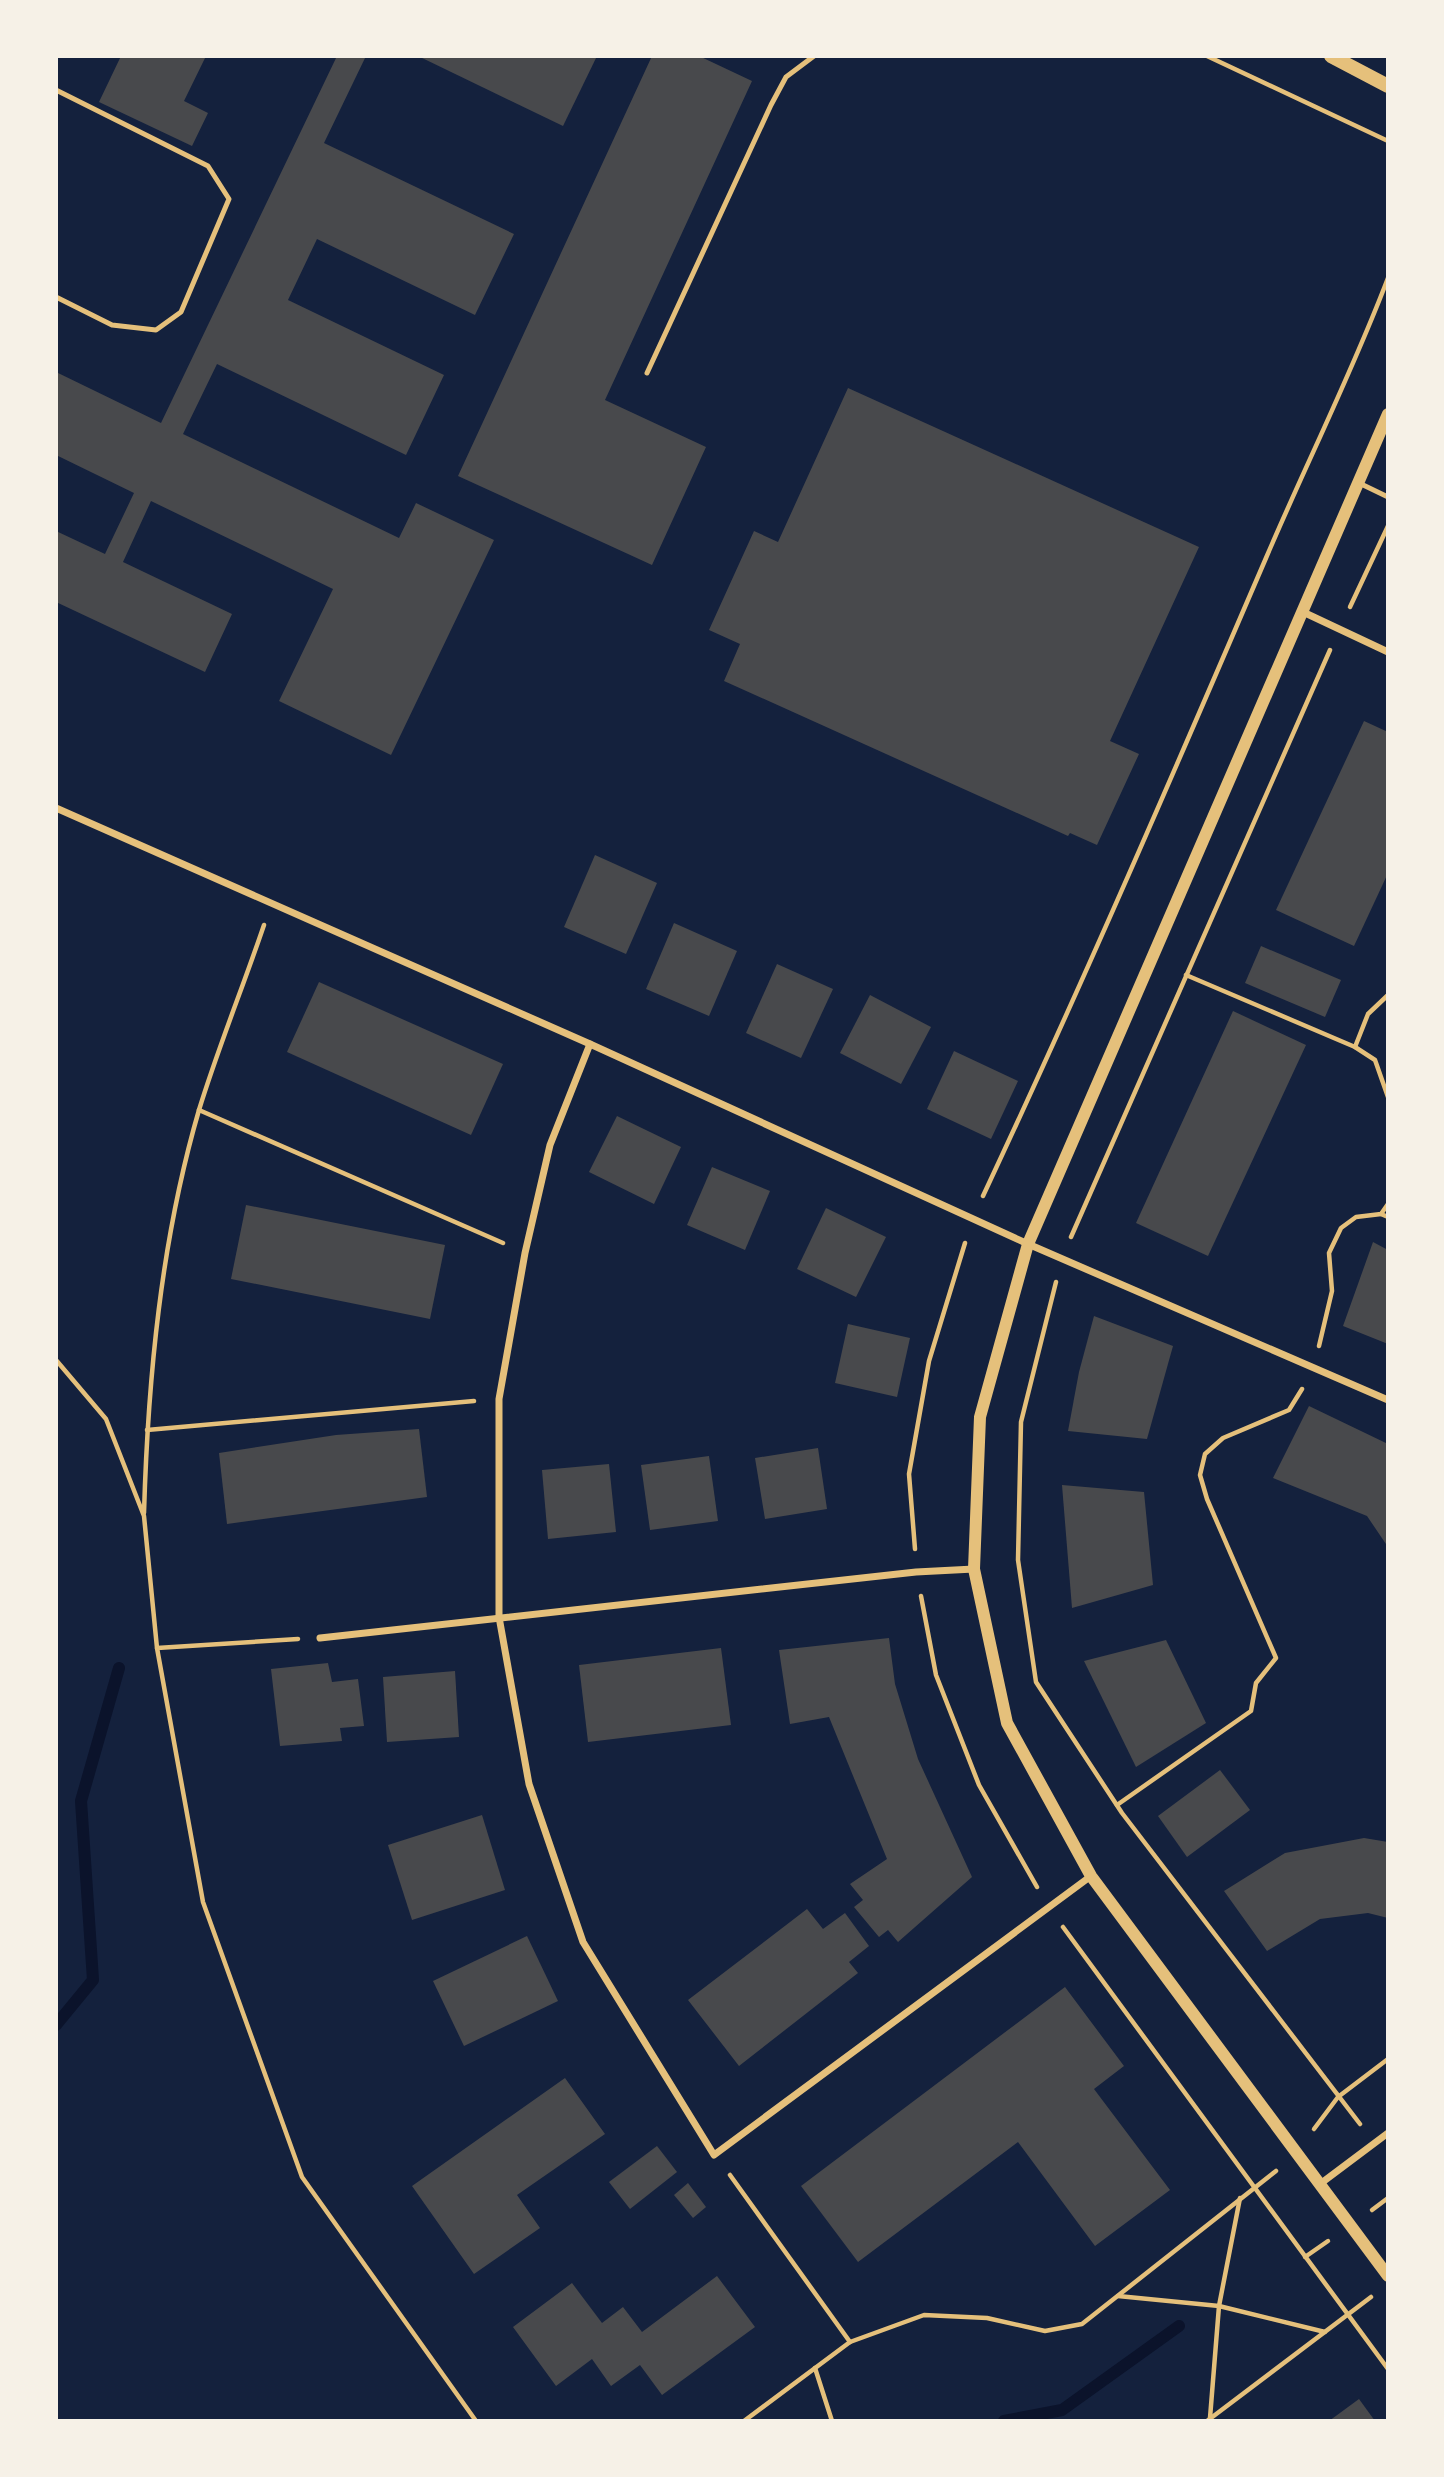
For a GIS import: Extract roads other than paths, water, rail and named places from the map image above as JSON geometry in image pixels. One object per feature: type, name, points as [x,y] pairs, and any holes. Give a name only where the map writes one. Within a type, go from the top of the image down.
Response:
[{"type":"main road","points":[[1331,56],[1388,86]]},
{"type":"street","points":[[1388,414],[1028,1244],[980,1417],[974,1569],[1007,1723],[1091,1876],[1388,2276]]},
{"type":"street","points":[[1303,612],[1388,652]]},
{"type":"street","points":[[56,807],[590,1044],[1028,1244],[1388,1400]]},
{"type":"street","points":[[590,1044],[550,1145],[525,1252],[499,1399],[499,1617],[530,1784],[583,1942],[715,2155],[1091,1876]]},
{"type":"street","points":[[320,1638],[916,1572],[974,1569]]},
{"type":"street","points":[[1320,2184],[1388,2133]]},
{"type":"lane","points":[[647,373],[771,105],[786,77],[814,56]]},
{"type":"lane","points":[[56,90],[208,166],[229,199],[181,312],[156,330],[112,325],[56,297]]},
{"type":"lane","points":[[1359,483],[1388,497]]},
{"type":"waterway","points":[[56,2025],[93,1980],[81,1801],[119,1668]]},
{"type":"waterway","points":[[1004,2421],[1062,2410],[1179,2326]]}]
